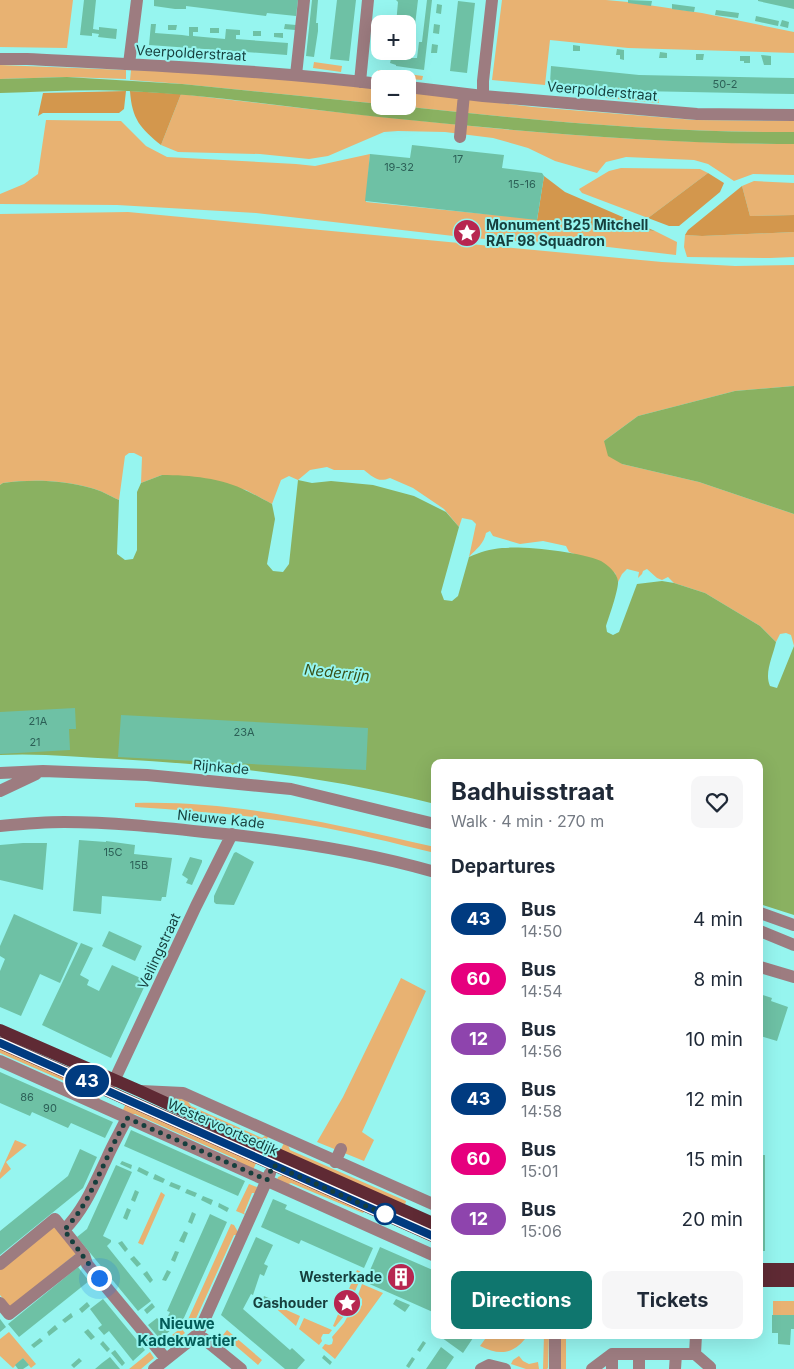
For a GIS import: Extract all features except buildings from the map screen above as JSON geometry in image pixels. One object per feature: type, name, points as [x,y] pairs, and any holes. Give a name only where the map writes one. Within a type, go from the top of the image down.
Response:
[{"type":"main road","name":"Westervoortsedijk","points":[[0,1030],[140,1091],[431,1235]]},
{"type":"main road","name":"Westervoortsedijk","points":[[0,1043],[274,1159],[431,1222]]},
{"type":"main road","points":[[763,1269],[794,1270]]},
{"type":"main road","points":[[763,1281],[794,1281]]},
{"type":"street","points":[[129,64],[137,0]]},
{"type":"street","points":[[296,75],[304,0]]},
{"type":"street","points":[[360,82],[368,0]]},
{"type":"street","points":[[483,96],[492,0]]},
{"type":"street","name":"Veerpolderstraat","points":[[0,59],[129,64],[296,75],[371,83]]},
{"type":"street","name":"Veerpolderstraat","points":[[416,89],[464,98],[483,96],[697,114],[794,114]]},
{"type":"street","points":[[460,134],[464,98]]},
{"type":"street","points":[[0,791],[43,771]]},
{"type":"street","name":"Rijnkade","points":[[0,773],[43,771],[148,775],[291,789],[431,823]]},
{"type":"street","name":"Nieuwe Kade","points":[[0,826],[63,822],[126,824],[232,834],[306,843],[396,861],[431,871]]},
{"type":"street","name":"Veilingstraat","points":[[114,1081],[232,834]]},
{"type":"street","points":[[763,914],[794,925]]},
{"type":"street","points":[[763,932],[794,945]]},
{"type":"street","points":[[763,967],[794,977]]},
{"type":"street","points":[[0,1061],[431,1254]]},
{"type":"street","name":"Westervoortsedijk","points":[[140,1091],[183,1093],[335,1162],[396,1183],[431,1203]]},
{"type":"street","points":[[64,1230],[75,1218],[91,1192],[127,1118]]},
{"type":"street","points":[[335,1162],[341,1149]]},
{"type":"street","points":[[154,1369],[198,1334],[267,1180],[274,1159]]},
{"type":"street","points":[[0,1264],[55,1219],[84,1255],[88,1264],[166,1359]]},
{"type":"street","points":[[0,1303],[10,1314],[84,1255]]},
{"type":"street","points":[[198,1334],[241,1369]]},
{"type":"street","points":[[555,1339],[555,1369]]},
{"type":"street","points":[[695,1354],[696,1339]]},
{"type":"street","points":[[593,1368],[612,1354],[695,1354],[710,1369]]},
{"type":"street","points":[[607,1369],[612,1354]]},
{"type":"street","points":[[612,1354],[612,1369]]},
{"type":"street","points":[[639,1354],[639,1369]]},
{"type":"street","points":[[675,1369],[676,1354]]},
{"type":"street","points":[[481,1369],[489,1365],[505,1369]]},
{"type":"shaded area","points":[[0,0],[73,0],[67,48],[0,47]]},
{"type":"shaded area","points":[[502,0],[606,0],[702,13],[794,32],[794,53],[628,48],[550,40],[545,85],[492,80]]},
{"type":"shaded area","points":[[314,62],[342,66],[341,72],[313,68]]},
{"type":"shaded area","points":[[0,65],[126,70],[126,79],[67,77],[0,79]]},
{"type":"shaded area","points":[[131,70],[210,72],[371,88],[371,103],[182,84],[130,80]]},
{"type":"shaded area","points":[[416,75],[423,76],[422,80],[416,79]]},
{"type":"shaded area","points":[[126,91],[124,109],[119,113],[43,113],[38,116],[43,93]]},
{"type":"shaded area","points":[[130,91],[181,94],[161,145],[138,122],[133,109]]},
{"type":"shaded area","points":[[416,93],[533,107],[695,120],[794,121],[794,132],[646,128],[547,121],[416,108]]},
{"type":"shaded area","points":[[181,94],[487,128],[640,139],[794,144],[794,175],[753,174],[734,181],[708,164],[694,160],[626,157],[606,162],[597,173],[555,161],[528,148],[493,138],[445,132],[384,132],[328,156],[309,159],[260,154],[178,152],[161,145]]},
{"type":"shaded area","points":[[596,94],[659,99],[659,103],[595,97]]},
{"type":"shaded area","points":[[46,120],[121,121],[146,146],[167,157],[315,166],[370,154],[366,202],[655,231],[677,242],[676,255],[608,247],[470,238],[469,233],[465,232],[462,237],[256,213],[117,205],[0,204],[0,194],[24,184],[38,174]]},
{"type":"shaded area","points":[[621,168],[700,169],[708,173],[648,218],[582,193],[579,189],[609,171]]},
{"type":"shaded area","points":[[708,173],[724,183],[720,192],[679,226],[669,226],[648,218]]},
{"type":"shaded area","points":[[544,176],[565,192],[655,231],[537,220]]},
{"type":"shaded area","points":[[754,181],[794,183],[794,215],[750,216],[742,186]]},
{"type":"shaded area","points":[[742,186],[750,216],[794,215],[794,232],[685,235],[688,230]]},
{"type":"shaded area","points":[[128,212],[662,262],[735,266],[794,265],[794,386],[735,391],[638,416],[604,441],[622,464],[699,482],[794,514],[794,646],[791,635],[786,633],[780,634],[776,642],[760,626],[705,593],[674,583],[668,577],[662,580],[657,578],[647,569],[638,578],[639,572],[627,569],[618,582],[615,573],[569,552],[566,546],[543,541],[520,544],[493,536],[490,531],[486,533],[482,543],[469,557],[476,524],[472,520],[462,518],[459,527],[444,509],[413,488],[390,478],[382,480],[376,478],[364,470],[334,470],[327,467],[310,470],[298,480],[289,476],[281,480],[272,504],[246,490],[162,475],[141,483],[142,457],[134,453],[129,453],[125,456],[119,500],[94,489],[58,482],[25,481],[3,483],[0,485],[0,214]]},
{"type":"shaded area","points":[[794,232],[794,257],[687,257],[684,247],[685,235]]},
{"type":"shaded area","points":[[135,803],[173,803],[249,810],[361,830],[431,846],[431,852],[309,825],[244,816],[135,807]]},
{"type":"shaded area","points":[[401,978],[426,991],[362,1132],[374,1140],[364,1161],[317,1142],[343,1097]]},
{"type":"shaded area","points":[[0,1047],[103,1092],[98,1101],[83,1095],[85,1090],[0,1053]]},
{"type":"shaded area","points":[[177,1098],[187,1100],[191,1106],[262,1138],[266,1135],[268,1137],[264,1144],[164,1100]]},
{"type":"shaded area","points":[[126,1103],[257,1161],[253,1170],[238,1164],[236,1159],[135,1114],[129,1115],[122,1112]]},
{"type":"shaded area","points":[[15,1140],[27,1145],[6,1162],[11,1169],[0,1179],[0,1173]]},
{"type":"shaded area","points":[[284,1143],[288,1145],[290,1150],[406,1201],[405,1205],[280,1151]]},
{"type":"shaded area","points":[[283,1175],[365,1210],[363,1213],[291,1183],[286,1185],[277,1180],[278,1177]]},
{"type":"shaded area","points":[[249,1184],[257,1187],[256,1193],[252,1193],[244,1213],[246,1215],[236,1211]]},
{"type":"shaded area","points":[[161,1192],[165,1195],[143,1245],[138,1243]]},
{"type":"shaded area","points":[[231,1224],[234,1225],[238,1232],[237,1235],[234,1235],[194,1323],[197,1325],[192,1332],[186,1324]]},
{"type":"shaded area","points":[[54,1225],[77,1253],[10,1307],[0,1295],[0,1269]]},
{"type":"shaded area","points":[[357,1270],[363,1273],[344,1316],[335,1327],[333,1326]]},
{"type":"shaded area","points":[[362,1284],[383,1293],[335,1359],[322,1348],[325,1344],[332,1344],[332,1337],[344,1323],[352,1308],[358,1309],[362,1305],[362,1299],[358,1295]]},
{"type":"shaded area","points":[[773,1301],[794,1301],[794,1315],[773,1315]]},
{"type":"shaded area","points":[[272,1305],[300,1316],[296,1326]]},
{"type":"shaded area","points":[[304,1318],[332,1330],[329,1334],[323,1334],[319,1345],[299,1329]]},
{"type":"shaded area","points":[[181,1328],[185,1333],[166,1348],[162,1343]]},
{"type":"shaded area","points":[[227,1330],[262,1360],[258,1365],[223,1335]]},
{"type":"shaded area","points":[[9,1332],[36,1364],[31,1368],[23,1358],[13,1368],[0,1356],[0,1339]]},
{"type":"shaded area","points":[[485,1339],[525,1339],[515,1348],[504,1352],[493,1351],[480,1346]]},
{"type":"shaded area","points":[[544,1339],[549,1339],[548,1368],[543,1369]]},
{"type":"shaded area","points":[[561,1339],[566,1339],[566,1369],[561,1369]]},
{"type":"shaded area","points":[[150,1352],[154,1358],[141,1369],[129,1369]]},
{"type":"shaded area","points":[[519,1356],[529,1364],[538,1362],[539,1369],[526,1369],[511,1364]]},
{"type":"water","points":[[67,77],[182,84],[371,103],[371,115],[416,115],[416,108],[597,125],[745,132],[794,132],[794,144],[690,142],[534,132],[128,91],[0,93],[0,79]]},
{"type":"water","points":[[794,386],[794,514],[699,482],[622,464],[608,456],[604,441],[638,416],[735,391]]},
{"type":"water","name":"Nederrijn","points":[[162,475],[217,480],[237,487],[272,504],[275,519],[267,564],[273,571],[283,572],[289,564],[298,480],[312,483],[331,481],[373,485],[414,496],[446,512],[459,527],[441,592],[444,600],[452,601],[458,596],[469,557],[485,551],[502,548],[553,550],[601,561],[614,572],[618,585],[606,626],[607,632],[613,635],[619,632],[637,584],[662,581],[705,593],[760,626],[776,642],[768,670],[770,686],[777,688],[794,646],[794,915],[763,905],[763,759],[431,759],[431,803],[357,786],[238,769],[73,756],[0,755],[0,485],[3,483],[25,481],[58,482],[94,489],[119,500],[117,554],[125,560],[133,559],[137,550],[137,492],[141,483]]},
{"type":"bus line","name":"43","points":[[0,1043],[431,1235]]},
{"type":"place","name":"Monument B25 Mitchell RAF 98 Squadron","points":[[467,233]]},
{"type":"place","name":"Westerkade","points":[[401,1277]]},
{"type":"place","name":"Gashouder","points":[[347,1303]]},
{"type":"district","name":"Nieuwe Kadekwartier","points":[[187,1332]]},
{"type":"route","points":[[99,1278],[64,1230],[75,1218],[91,1192],[127,1118],[267,1180],[273,1165],[393,1218],[385,1214]]}]
